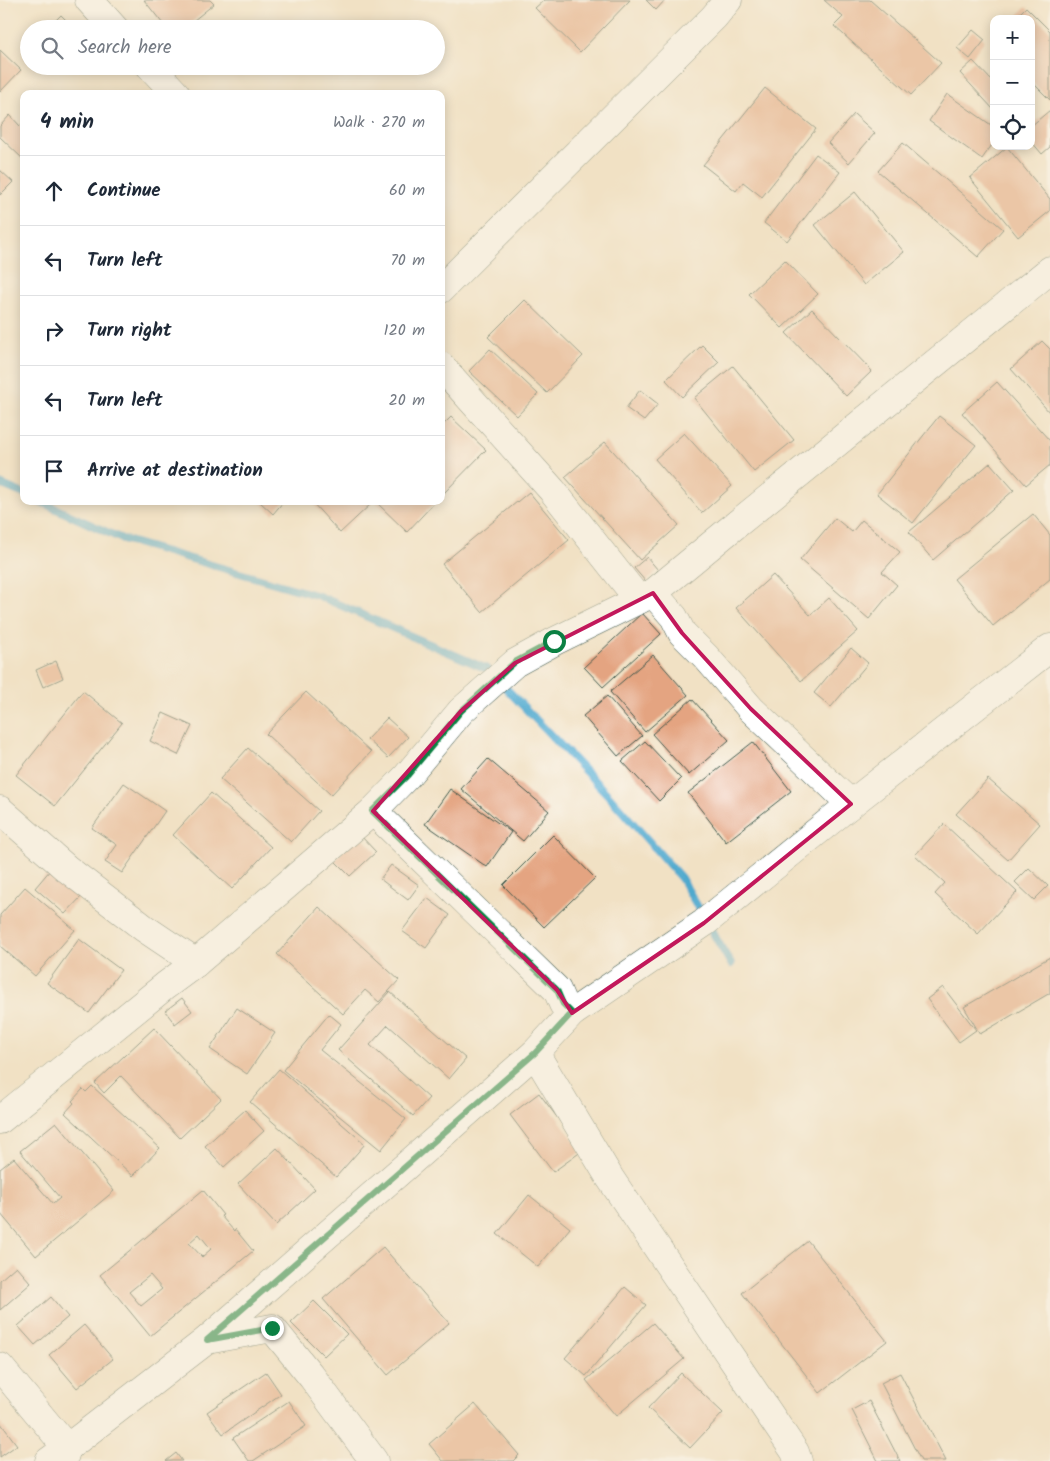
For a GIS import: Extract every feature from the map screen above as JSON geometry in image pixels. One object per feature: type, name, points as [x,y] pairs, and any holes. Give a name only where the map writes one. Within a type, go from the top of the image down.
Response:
[{"type":"street","points":[[89,0],[107,20]]},
{"type":"street","points":[[445,285],[714,17],[728,0]]},
{"type":"street","points":[[158,75],[172,90]]},
{"type":"street","points":[[0,1120],[165,986],[196,964],[372,811],[407,776],[461,711],[515,662],[646,596],[1050,270]]},
{"type":"street","points":[[445,370],[646,596],[674,617],[682,633],[706,657],[751,709],[851,804]]},
{"type":"street","points":[[0,1367],[60,1457],[207,1340],[535,1053],[572,1013],[709,918],[1050,648]]},
{"type":"street","points":[[0,810],[66,868],[144,928],[196,964]]},
{"type":"street","points":[[372,811],[557,990],[563,1004],[572,1013]]},
{"type":"street","points":[[535,1053],[610,1178],[794,1452],[798,1461]]},
{"type":"street","points":[[207,1340],[272,1328],[312,1377],[374,1461]]},
{"type":"highlighted area","points":[[653,593],[682,633],[751,709],[851,804],[704,923],[572,1013],[557,990],[373,811],[461,711],[515,663]]},
{"type":"building","points":[[144,0],[210,0],[214,4],[194,20],[160,20]]},
{"type":"building","points":[[544,0],[630,0],[580,52],[535,8]]},
{"type":"building","points":[[646,0],[665,0],[656,10]]},
{"type":"building","points":[[824,0],[870,0],[941,63],[911,95],[834,26],[843,17]]},
{"type":"building","points":[[1026,7],[1034,15],[1018,15]]},
{"type":"building","points":[[61,15],[66,20],[56,20]]},
{"type":"building","points":[[1035,16],[1050,31],[1050,100],[1035,85]]},
{"type":"building","points":[[973,30],[985,40],[970,59],[957,48]]},
{"type":"building","points":[[0,50],[20,71],[0,92]]},
{"type":"building","points":[[973,61],[990,79],[990,106],[960,73]]},
{"type":"building","points":[[765,88],[816,129],[762,197],[743,182],[736,191],[703,165]]},
{"type":"building","points":[[947,94],[990,124],[990,148],[982,159],[929,121]]},
{"type":"building","points":[[1050,110],[1050,147],[1042,154],[1035,146],[1035,123]]},
{"type":"building","points":[[854,114],[875,133],[849,163],[828,143]]},
{"type":"building","points":[[10,115],[20,126],[20,156],[0,137],[0,126]]},
{"type":"building","points":[[903,143],[1003,229],[978,257],[878,171]]},
{"type":"building","points":[[1003,150],[1009,150],[1050,199],[1050,211],[1018,237],[970,178]]},
{"type":"building","points":[[816,154],[840,172],[787,241],[764,223]]},
{"type":"building","points":[[0,170],[13,182],[0,195]]},
{"type":"building","points":[[855,192],[904,252],[864,285],[815,225]]},
{"type":"building","points":[[785,260],[818,294],[782,328],[749,294]]},
{"type":"building","points":[[525,300],[583,356],[547,393],[488,337]]},
{"type":"building","points":[[812,309],[872,371],[846,396],[786,333]]},
{"type":"building","points":[[1042,341],[1050,349],[1050,413],[1011,369]]},
{"type":"building","points":[[702,345],[719,362],[682,397],[666,380]]},
{"type":"building","points":[[490,349],[538,394],[517,416],[469,371]]},
{"type":"building","points":[[733,366],[794,440],[754,472],[694,398]]},
{"type":"building","points":[[997,382],[1050,441],[1050,465],[1026,485],[962,413]]},
{"type":"building","points":[[640,390],[658,404],[644,421],[626,408]]},
{"type":"building","points":[[939,416],[976,445],[913,523],[877,494]]},
{"type":"building","points":[[451,417],[486,450],[445,492],[445,423]]},
{"type":"building","points":[[684,433],[732,486],[702,513],[655,459]]},
{"type":"building","points":[[605,442],[679,525],[640,560],[565,477]]},
{"type":"building","points":[[990,463],[1014,490],[933,560],[909,532]]},
{"type":"building","points":[[529,492],[569,540],[482,612],[442,564]]},
{"type":"building","points":[[263,505],[281,505],[273,514]]},
{"type":"building","points":[[315,505],[370,505],[340,533]]},
{"type":"building","points":[[379,505],[432,505],[407,532]]},
{"type":"building","points":[[1033,514],[1050,535],[1050,579],[993,626],[954,579]]},
{"type":"building","points":[[835,518],[852,532],[862,520],[900,552],[882,572],[897,585],[869,619],[800,560]]},
{"type":"building","points":[[647,557],[658,570],[646,582],[634,568]]},
{"type":"building","points":[[773,575],[810,615],[829,598],[858,631],[801,681],[736,608]]},
{"type":"building","points":[[642,613],[661,634],[603,687],[584,667]]},
{"type":"building","points":[[851,648],[868,663],[831,707],[814,693]]},
{"type":"building","points":[[653,655],[688,695],[645,732],[610,692]]},
{"type":"building","points":[[56,661],[63,678],[43,687],[36,670]]},
{"type":"building","points":[[83,691],[122,723],[55,806],[16,775]]},
{"type":"building","points":[[306,692],[371,752],[331,795],[266,734]]},
{"type":"building","points":[[607,696],[642,736],[618,756],[583,716]]},
{"type":"building","points":[[692,699],[729,740],[689,775],[652,734]]},
{"type":"building","points":[[163,713],[192,726],[178,755],[150,741]]},
{"type":"building","points":[[387,718],[408,737],[388,758],[367,739]]},
{"type":"building","points":[[645,741],[681,779],[659,801],[622,761]]},
{"type":"building","points":[[753,742],[791,791],[726,842],[688,793]]},
{"type":"building","points":[[248,748],[319,811],[291,842],[220,779]]},
{"type":"building","points":[[488,759],[549,811],[523,841],[461,789]]},
{"type":"building","points":[[988,779],[1040,824],[1008,860],[956,814]]},
{"type":"building","points":[[124,783],[165,811],[122,873],[105,862],[117,845],[92,828]]},
{"type":"building","points":[[450,789],[511,832],[487,867],[425,824]]},
{"type":"building","points":[[211,793],[271,847],[232,889],[173,835]]},
{"type":"building","points":[[944,824],[1017,892],[978,934],[935,894],[945,883],[915,855]]},
{"type":"building","points":[[360,835],[376,852],[350,876],[334,860]]},
{"type":"building","points":[[553,835],[595,878],[544,927],[503,885]]},
{"type":"building","points":[[391,865],[419,885],[408,900],[380,879]]},
{"type":"building","points":[[1029,868],[1048,886],[1034,900],[1015,882]]},
{"type":"building","points":[[51,869],[82,896],[65,914],[35,888]]},
{"type":"building","points":[[25,887],[75,930],[35,976],[0,946],[0,915]]},
{"type":"building","points":[[427,898],[450,915],[426,948],[402,931]]},
{"type":"building","points":[[319,907],[399,980],[379,1002],[365,990],[343,1014],[277,954]]},
{"type":"building","points":[[79,939],[121,970],[89,1013],[47,983]]},
{"type":"building","points":[[1050,957],[1050,993],[980,1034],[964,1007]]},
{"type":"building","points":[[943,987],[976,1030],[959,1042],[927,999]]},
{"type":"building","points":[[390,992],[466,1059],[449,1079],[388,1025],[370,1045],[429,1098],[413,1116],[338,1050]]},
{"type":"building","points":[[182,998],[192,1011],[175,1024],[165,1011]]},
{"type":"building","points":[[237,1008],[275,1033],[247,1074],[210,1049]]},
{"type":"building","points":[[329,1014],[341,1024],[320,1050],[406,1119],[381,1150],[283,1070]]},
{"type":"building","points":[[154,1028],[221,1099],[180,1138],[121,1076],[104,1093],[95,1083]]},
{"type":"building","points":[[279,1069],[365,1144],[336,1177],[250,1102]]},
{"type":"building","points":[[92,1086],[160,1148],[133,1176],[65,1113],[74,1103],[72,1101],[83,1089],[86,1092]]},
{"type":"building","points":[[539,1093],[582,1151],[553,1172],[510,1115]]},
{"type":"building","points":[[245,1110],[264,1131],[224,1167],[205,1146]]},
{"type":"building","points":[[56,1122],[114,1191],[36,1256],[0,1213],[0,1169],[14,1158],[53,1204],[60,1198],[20,1151]]},
{"type":"building","points":[[277,1148],[315,1189],[276,1225],[238,1184]]},
{"type":"building","points":[[203,1190],[223,1215],[221,1216],[234,1231],[235,1229],[253,1251],[150,1336],[100,1275]],"holes":[[[199,1234],[211,1249],[202,1257],[189,1243]],[[150,1275],[162,1289],[141,1306],[129,1292]]]},
{"type":"building","points":[[529,1195],[570,1228],[538,1267],[497,1234]]},
{"type":"building","points":[[808,1241],[887,1341],[820,1393],[742,1293]]},
{"type":"building","points":[[383,1247],[449,1323],[388,1375],[323,1299]]},
{"type":"building","points":[[16,1266],[31,1283],[0,1310],[0,1280]]},
{"type":"building","points":[[625,1287],[646,1305],[586,1376],[565,1358]]},
{"type":"building","points":[[51,1297],[68,1317],[35,1345],[18,1326]]},
{"type":"building","points":[[314,1301],[347,1334],[324,1356],[291,1323]]},
{"type":"building","points":[[653,1323],[684,1359],[616,1416],[586,1380]]},
{"type":"building","points":[[84,1325],[113,1359],[77,1388],[49,1355]]},
{"type":"building","points":[[266,1372],[281,1394],[223,1434],[207,1412]]},
{"type":"building","points":[[681,1373],[723,1413],[690,1448],[648,1408]]},
{"type":"building","points":[[900,1373],[946,1461],[921,1461],[881,1383]]},
{"type":"building","points":[[289,1401],[306,1426],[253,1461],[249,1461],[233,1438]]},
{"type":"building","points":[[869,1401],[900,1461],[878,1461],[852,1410]]},
{"type":"building","points":[[475,1404],[519,1455],[513,1461],[443,1461],[429,1444]]},
{"type":"building","points":[[0,1422],[17,1445],[0,1457]]},
{"type":"building","points":[[176,1453],[182,1461],[166,1461]]},
{"type":"waterway","points":[[0,484],[20,492]]},
{"type":"waterway","points":[[48,505],[122,539],[319,596],[487,669],[493,675]]},
{"type":"waterway","points":[[501,683],[609,796],[681,878],[731,964]]},
{"type":"route","points":[[272,1328],[207,1340],[535,1053],[572,1013],[563,1004],[557,990],[372,811],[407,776],[461,711],[515,662],[554,641]]}]
